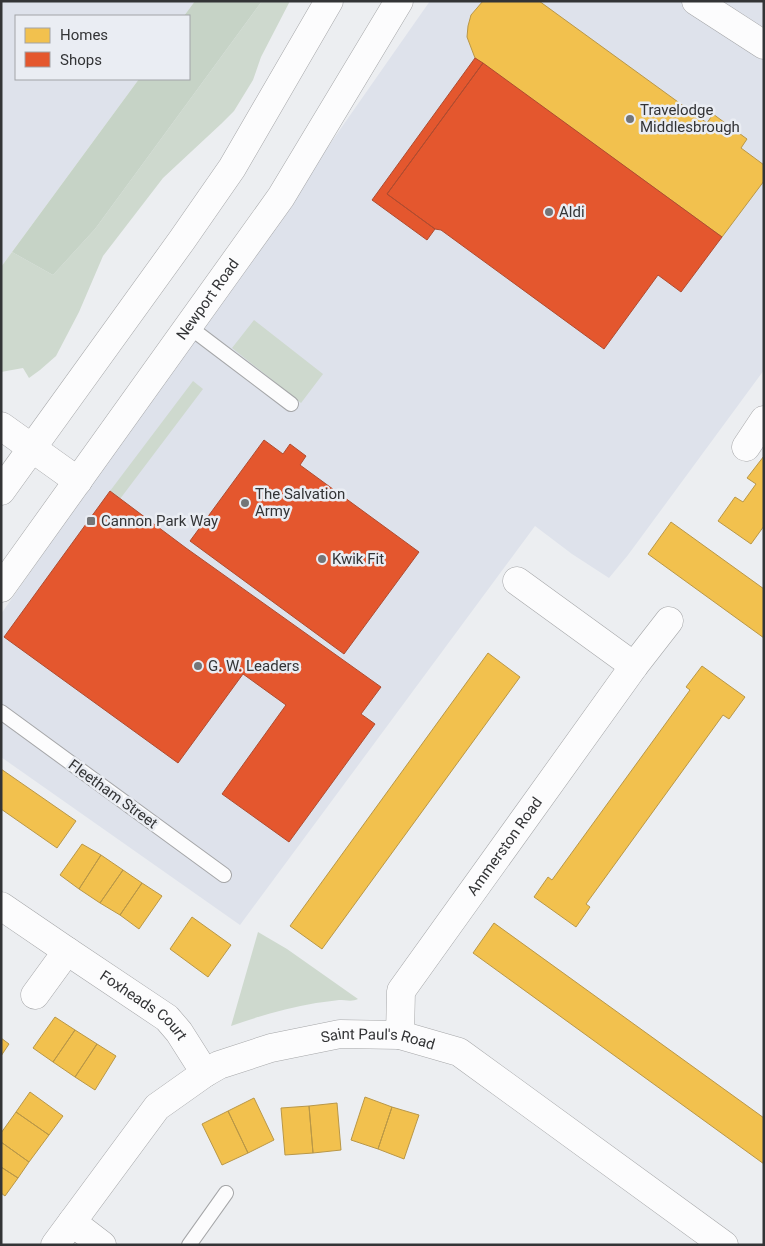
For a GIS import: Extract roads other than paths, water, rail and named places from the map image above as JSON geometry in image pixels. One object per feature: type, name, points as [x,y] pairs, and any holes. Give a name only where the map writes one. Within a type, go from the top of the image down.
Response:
[{"type":"street","points":[[1,491],[232,168],[329,1]]},
{"type":"street","name":"Newport Road","points":[[1,588],[281,197],[399,1]]},
{"type":"street","points":[[696,1],[764,45]]},
{"type":"street","points":[[746,447],[764,420]]},
{"type":"street","points":[[1,426],[78,481]]},
{"type":"street","points":[[517,581],[634,666]]},
{"type":"street","name":"Ammerston Road","points":[[400,1035],[401,991],[634,666],[669,621]]},
{"type":"street","name":"Foxheads Court","points":[[1,906],[167,1018],[179,1032],[205,1072]]},
{"type":"street","points":[[35,995],[67,951]]},
{"type":"street","name":"Saint Paul's Road","points":[[55,1245],[157,1107],[205,1072],[219,1065],[271,1048],[340,1034],[400,1035],[459,1052],[724,1245]]},
{"type":"street","points":[[72,1222],[102,1245]]},
{"type":"lane","points":[[188,326],[291,404]]},
{"type":"lane","name":"Fleetham Street","points":[[1,712],[224,876]]},
{"type":"lane","points":[[189,1245],[226,1192]]},
{"type":"place","name":"Travelodge Middlesbrough","points":[[630,119]]},
{"type":"place","name":"Aldi","points":[[549,212]]},
{"type":"place","name":"The Salvation Army","points":[[245,503]]},
{"type":"place","name":"Cannon Park Way","points":[[91,521]]},
{"type":"place","name":"Kwik Fit","points":[[322,559]]},
{"type":"place","name":"G. W. Leaders","points":[[198,666]]}]
